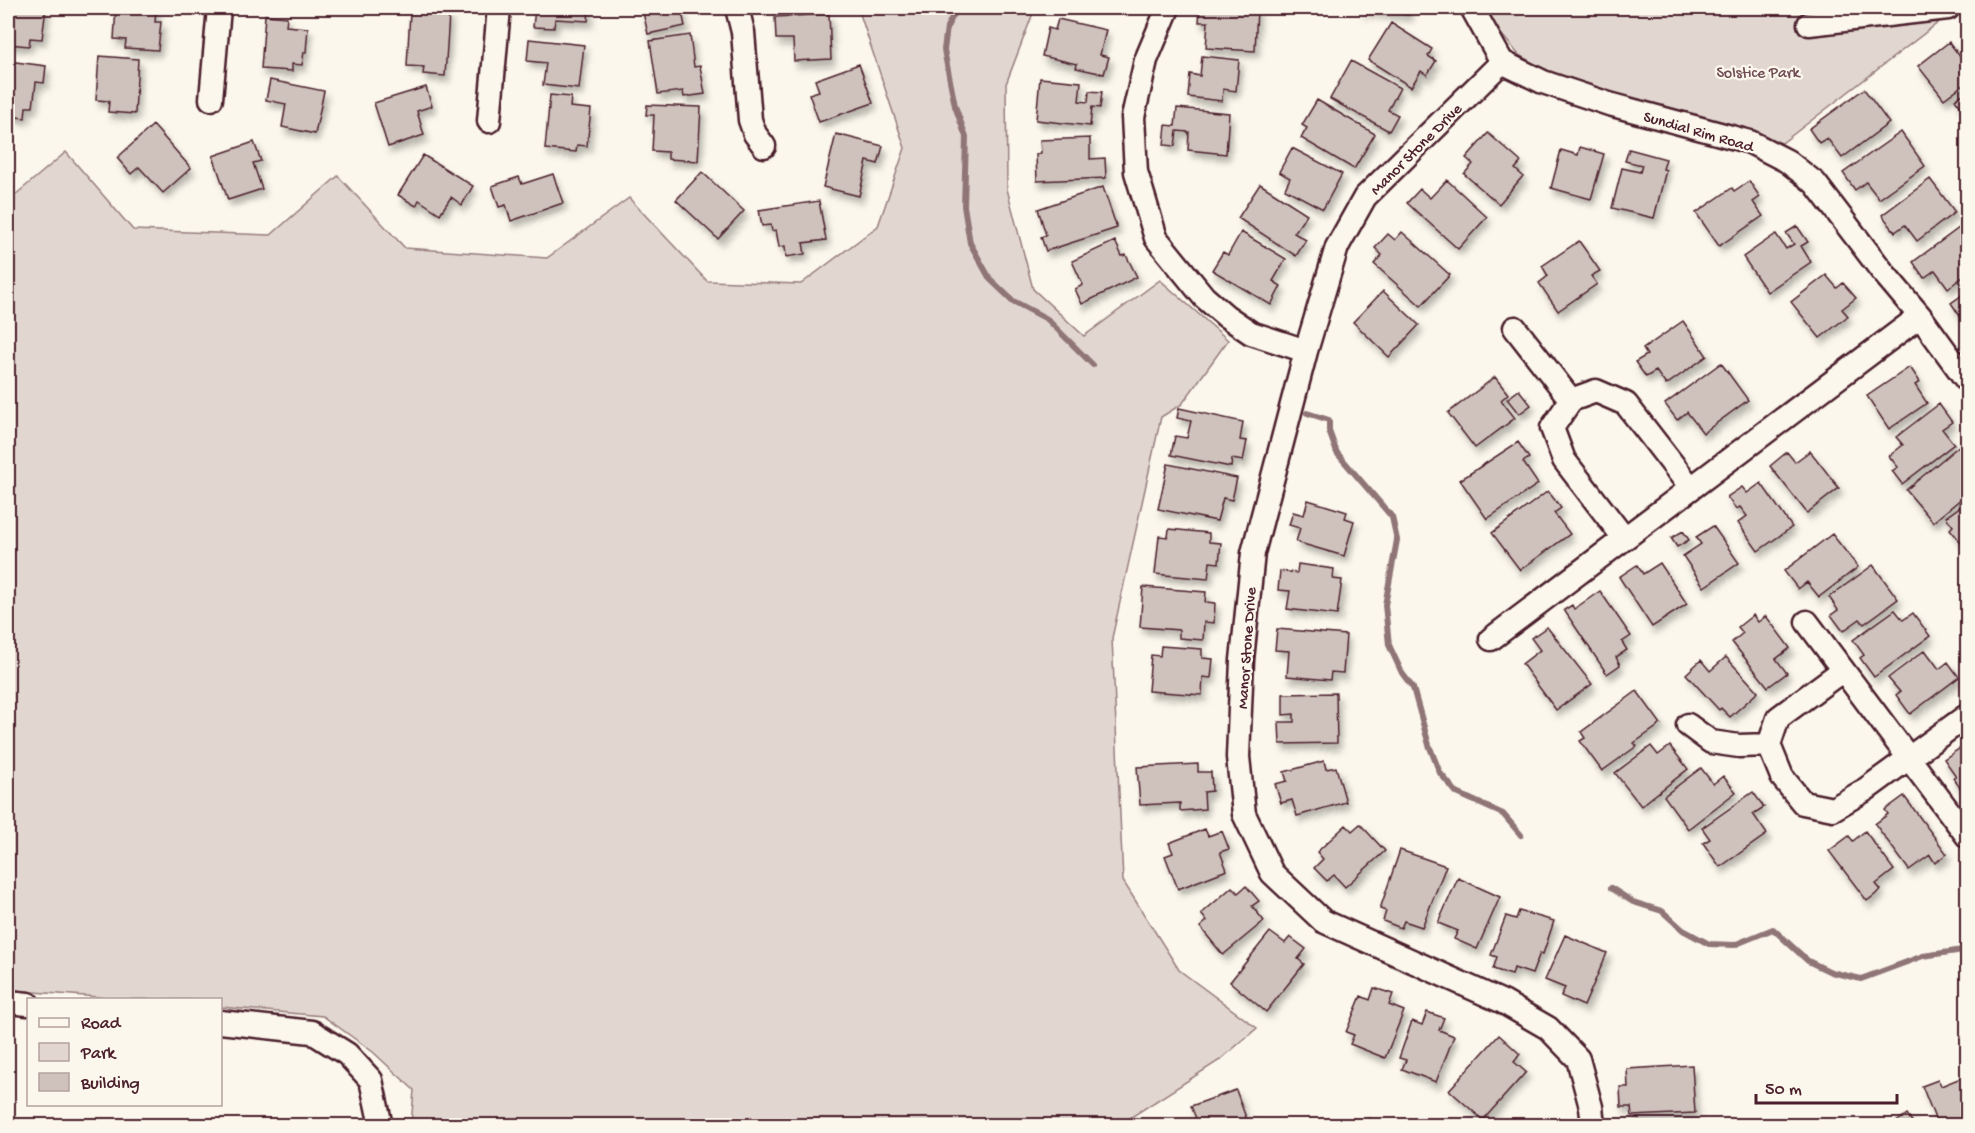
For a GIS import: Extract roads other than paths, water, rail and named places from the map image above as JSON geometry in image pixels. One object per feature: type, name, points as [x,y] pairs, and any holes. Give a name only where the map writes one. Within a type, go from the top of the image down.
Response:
[{"type":"street","points":[[211,99],[219,8]]},
{"type":"street","points":[[489,121],[499,8]]},
{"type":"street","points":[[737,8],[743,32],[750,120],[755,134],[764,146]]},
{"type":"street","points":[[1168,8],[1146,60],[1133,117],[1136,172],[1156,238],[1204,297],[1226,315],[1251,333],[1306,351]]},
{"type":"street","points":[[1472,8],[1502,62]]},
{"type":"street","points":[[1809,24],[1948,8]]},
{"type":"street","name":"Manor Stone Drive","points":[[1502,62],[1365,198],[1337,247],[1306,351],[1253,553],[1242,660],[1239,747],[1244,814],[1272,873],[1323,921],[1503,1002],[1548,1028],[1578,1059],[1591,1107],[1593,1125]]},
{"type":"street","name":"Sundial Rim Road","points":[[1502,62],[1543,82],[1609,104],[1750,142],[1787,161],[1815,183],[1881,271],[1920,315],[1968,382]]},
{"type":"street","points":[[1491,639],[1920,315]]},
{"type":"street","points":[[1515,328],[1571,400]]},
{"type":"street","points":[[1624,538],[1564,459],[1552,428],[1571,400],[1596,391],[1626,404],[1691,488]]},
{"type":"street","points":[[1807,622],[1968,837]]},
{"type":"street","points":[[1843,670],[1778,718],[1769,745],[1782,777],[1803,803],[1833,809],[1865,790],[1968,715]]},
{"type":"street","points":[[1688,725],[1711,742],[1739,746],[1769,745]]},
{"type":"street","points":[[8,1002],[27,1004]]},
{"type":"street","points":[[222,1022],[312,1032],[347,1054],[371,1080],[381,1125]]},
{"type":"waterway","points":[[957,8],[947,27],[944,50],[955,106],[966,137],[964,206],[970,243],[990,279],[1013,301],[1047,319],[1093,365]]},
{"type":"waterway","points":[[1307,413],[1329,420],[1329,431],[1337,453],[1392,517],[1397,540],[1385,605],[1389,645],[1402,673],[1413,688],[1429,745],[1440,773],[1457,793],[1503,814],[1521,835]]},
{"type":"waterway","points":[[1611,888],[1633,902],[1662,911],[1683,930],[1709,944],[1734,945],[1773,929],[1808,961],[1831,972],[1861,979],[1923,956],[1963,950],[1968,952]]},
{"type":"park label","name":"Solstice Park","points":[[1758,71]]}]
